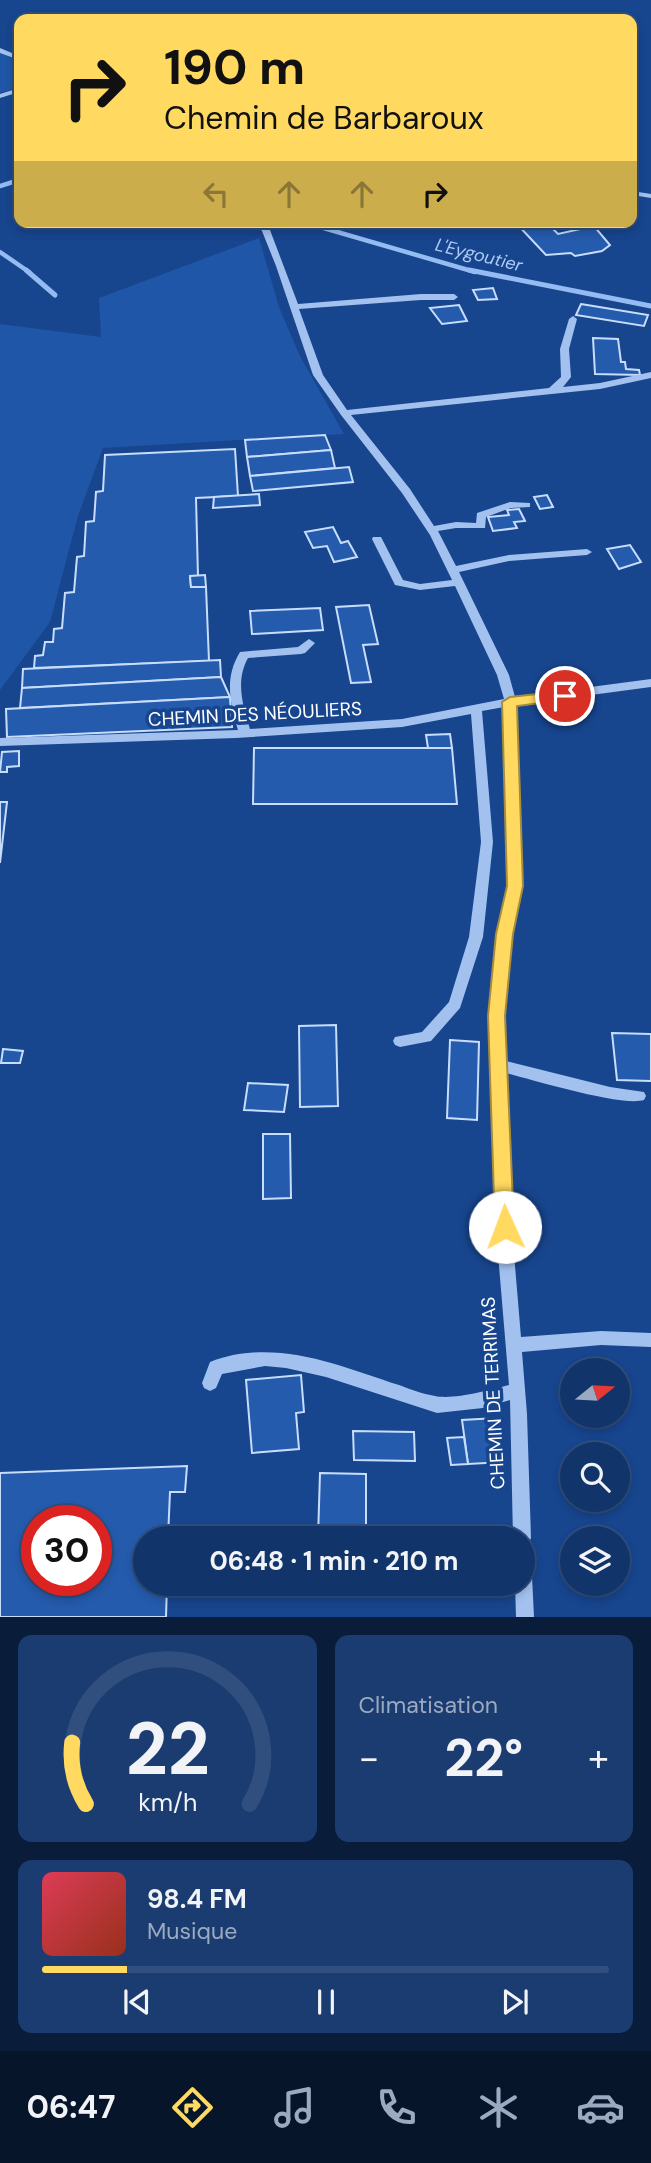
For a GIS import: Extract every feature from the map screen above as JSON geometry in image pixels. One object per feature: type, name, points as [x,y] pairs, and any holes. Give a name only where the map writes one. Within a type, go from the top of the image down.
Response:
[{"type":"street","name":"CHEMIN DE TERRIMAS","points":[[264,228],[318,374],[344,413],[406,491],[432,529],[502,675],[510,702],[515,886],[505,934],[496,1016],[522,1526]]},
{"type":"street","points":[[294,307],[421,296],[454,297]]},
{"type":"street","points":[[551,391],[562,385],[568,370],[563,354],[573,319]]},
{"type":"street","points":[[344,413],[600,386],[651,375]]},
{"type":"street","points":[[377,539],[399,583],[420,587],[459,582]]},
{"type":"street","points":[[453,570],[509,558],[587,552]]},
{"type":"street","points":[[245,733],[234,684],[238,663],[244,655],[301,650],[309,643]]},
{"type":"street","name":"CHEMIN DES NÉOULIERS","points":[[0,742],[245,733],[402,723],[510,702],[651,682]]},
{"type":"street","points":[[400,1041],[426,1037],[456,1004],[476,937],[487,842],[476,709]]},
{"type":"street","points":[[498,1065],[610,1093],[639,1097]]},
{"type":"street","points":[[513,1345],[601,1338],[651,1340]]},
{"type":"street","points":[[210,1383],[216,1367],[265,1358],[326,1369],[437,1405],[483,1400],[516,1390]]},
{"type":"street","points":[[524,1596],[525,1617]]},
{"type":"lane","points":[[432,529],[456,525],[481,526],[481,515],[510,505],[526,505]]},
{"type":"shaded area","points":[[0,53],[14,59],[14,89],[0,93]]},
{"type":"shaded area","points":[[259,238],[279,307],[300,356],[344,434],[103,448],[78,516],[50,622],[0,690],[0,324],[101,337],[99,298]]},
{"type":"building","points":[[521,228],[552,228],[558,234],[596,228],[610,245],[602,251],[575,256],[571,253],[546,255]]},
{"type":"building","points":[[493,288],[497,299],[478,300],[473,290]]},
{"type":"building","points":[[581,304],[648,315],[644,326],[576,315]]},
{"type":"building","points":[[459,305],[467,321],[442,324],[430,308]]},
{"type":"building","points":[[593,338],[618,339],[621,362],[625,362],[626,369],[639,370],[640,375],[595,374]]},
{"type":"building","points":[[325,435],[331,450],[247,457],[245,440]]},
{"type":"building","points":[[235,449],[238,496],[196,498],[198,576],[190,576],[191,587],[206,587],[209,661],[34,668],[35,656],[43,655],[45,642],[53,642],[54,629],[62,628],[65,593],[74,592],[77,557],[84,556],[86,522],[94,521],[96,492],[103,491],[105,455]]},
{"type":"building","points":[[331,450],[335,468],[250,476],[247,457]]},
{"type":"building","points":[[349,467],[353,482],[253,491],[250,476]]},
{"type":"building","points":[[259,494],[260,505],[213,508],[214,497]]},
{"type":"building","points":[[547,495],[553,507],[540,509],[534,497]]},
{"type":"building","points":[[519,509],[525,521],[514,522],[517,528],[493,531],[488,517],[509,515],[507,510]]},
{"type":"building","points":[[333,527],[341,543],[348,541],[357,557],[334,562],[327,546],[313,548],[305,532]]},
{"type":"building","points":[[630,545],[641,562],[619,569],[607,549]]},
{"type":"building","points":[[205,575],[206,587],[191,587],[190,576]]},
{"type":"building","points":[[369,605],[378,644],[363,645],[371,682],[351,683],[336,607]]},
{"type":"building","points":[[320,608],[323,630],[252,634],[250,611]]},
{"type":"building","points":[[220,660],[221,677],[22,688],[23,669]]},
{"type":"building","points":[[221,677],[230,697],[20,708],[22,688]]},
{"type":"building","points":[[230,697],[232,727],[7,737],[6,709]]},
{"type":"building","points":[[450,734],[452,748],[428,748],[426,735]]},
{"type":"building","points":[[254,748],[452,748],[457,804],[253,804]]},
{"type":"building","points":[[19,751],[19,766],[7,767],[7,772],[0,772],[2,752]]},
{"type":"building","points":[[0,802],[7,802],[0,863]]},
{"type":"building","points":[[336,1025],[338,1106],[300,1107],[299,1026]]},
{"type":"building","points":[[612,1033],[651,1034],[651,1081],[617,1080]]},
{"type":"building","points":[[450,1040],[479,1042],[477,1120],[447,1118]]},
{"type":"building","points":[[3,1049],[23,1051],[20,1063],[1,1063]]},
{"type":"building","points":[[248,1083],[288,1085],[284,1112],[244,1110]]},
{"type":"building","points":[[263,1134],[290,1134],[291,1198],[263,1199]]},
{"type":"building","points":[[301,1375],[304,1412],[296,1413],[299,1449],[252,1453],[246,1380]]},
{"type":"building","points":[[497,1418],[504,1462],[468,1464],[462,1420]]},
{"type":"building","points":[[353,1431],[414,1432],[415,1461],[354,1460]]},
{"type":"building","points":[[464,1437],[468,1464],[451,1465],[447,1438]]},
{"type":"building","points":[[187,1466],[185,1492],[170,1492],[169,1526],[133,1526],[133,1596],[167,1596],[166,1617],[0,1617],[0,1473]]},
{"type":"building","points":[[320,1473],[366,1474],[366,1526],[318,1526]]},
{"type":"waterway","name":"L'Eygoutier","points":[[0,186],[14,182]]},
{"type":"waterway","name":"L'Eygoutier","points":[[324,228],[475,272]]},
{"type":"waterway","points":[[0,252],[29,272]]},
{"type":"waterway","points":[[26,270],[55,295]]},
{"type":"waterway","name":"L'Eygoutier","points":[[469,270],[651,306]]},
{"type":"route","points":[[505,1227],[496,1016],[505,934],[515,886],[510,702],[565,696]]}]
